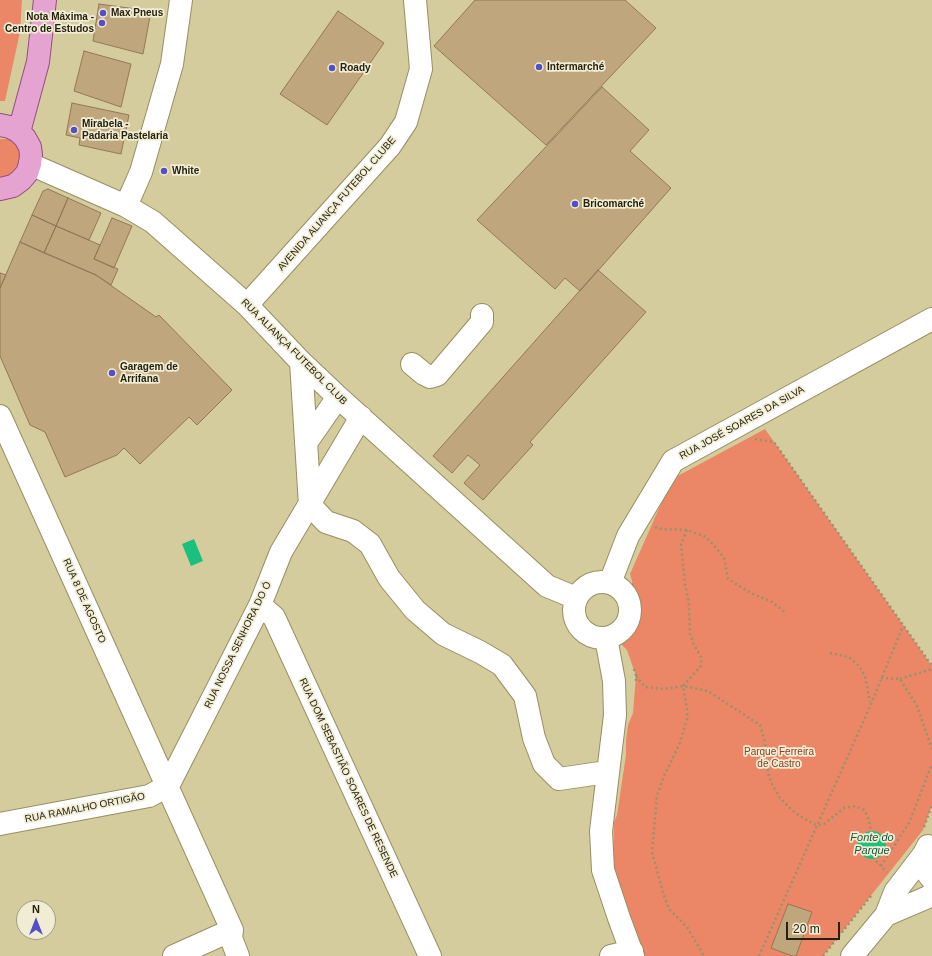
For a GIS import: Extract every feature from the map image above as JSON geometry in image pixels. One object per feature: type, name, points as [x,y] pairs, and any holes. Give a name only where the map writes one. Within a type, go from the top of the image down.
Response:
[{"type":"main road","points":[[0,189],[13,186],[21,180],[27,173],[30,164],[30,147],[25,138],[10,128],[38,62],[45,0]]},
{"type":"street","points":[[126,206],[141,172],[172,64],[181,0]]},
{"type":"street","name":"AVENIDA ALIANÇA FUTEBOL CLUBE","points":[[247,305],[390,146],[406,122],[421,69],[415,0]]},
{"type":"street","name":"RUA ALIANÇA FUTEBOL CLUB","points":[[30,164],[126,206],[153,222],[247,305],[301,362],[338,397],[362,417],[547,586],[576,598]]},
{"type":"street","points":[[412,364],[430,377],[437,375],[482,322],[482,315]]},
{"type":"street","name":"RUA JOSÉ SOARES DA SILVA","points":[[610,583],[628,536],[673,461],[932,318]]},
{"type":"street","points":[[301,362],[310,505],[326,522],[352,531],[370,544],[390,578],[415,610],[443,634],[480,652],[502,665],[525,696],[534,738],[544,764],[559,779],[607,772]]},
{"type":"street","points":[[306,443],[338,397]]},
{"type":"street","name":"RUA 8 DE AGOSTO","points":[[0,416],[232,930]]},
{"type":"street","name":"RUA NOSSA SENHORA DO Ó","points":[[168,786],[260,605],[281,552],[362,417]]},
{"type":"street","points":[[602,582],[610,583],[619,587],[626,594],[630,612],[628,621],[623,629],[615,635],[606,638],[590,636],[583,631],[574,616],[576,598],[587,586],[602,582]]},
{"type":"street","name":"RUA DOM SEBASTIÃO SOARES DE RESENDE","points":[[260,605],[274,617],[430,956]]},
{"type":"street","points":[[606,638],[614,681],[615,715],[601,831],[603,870],[619,918],[625,954]]},
{"type":"street","name":"RUA RAMALHO ORTIGÃO","points":[[0,824],[149,796],[168,786]]},
{"type":"street","points":[[928,848],[923,862],[925,870],[932,879]]},
{"type":"street","points":[[852,956],[886,915],[895,892],[928,848]]},
{"type":"street","points":[[886,915],[932,894]]},
{"type":"street","points":[[174,956],[232,930]]},
{"type":"street","points":[[232,930],[231,938],[238,956]]},
{"type":"street","points":[[232,930],[241,935],[250,956]]},
{"type":"path","points":[[748,438],[774,442],[932,668],[900,678],[881,678]]},
{"type":"path","points":[[651,525],[661,529],[687,530],[706,537],[724,558],[728,579],[751,594],[772,602],[786,613]]},
{"type":"path","points":[[683,686],[700,666],[700,657],[690,634],[688,593],[685,584],[682,544],[687,530]]},
{"type":"path","points":[[760,956],[816,825],[871,704],[903,626]]},
{"type":"path","points":[[830,653],[849,657],[859,666],[865,676],[871,704]]},
{"type":"path","points":[[636,676],[645,687],[664,689],[683,686],[708,691],[760,725],[765,742],[768,773],[780,798],[793,811],[816,825],[824,824],[844,808],[855,806],[864,810],[869,819],[875,860],[888,873]]},
{"type":"path","points":[[900,678],[916,706],[932,749]]},
{"type":"path","points":[[683,686],[687,709],[686,719],[680,743],[664,776],[657,795],[652,852],[669,909],[686,927],[704,956]]},
{"type":"path","points":[[881,866],[909,823],[932,764]]},
{"type":"path","points":[[823,956],[873,892]]},
{"type":"green space","points":[[0,0],[22,0],[20,32],[5,101],[0,101]]},
{"type":"green space","points":[[0,139],[8,139],[19,147],[22,168],[0,182]]},
{"type":"green space","name":"Parque Ferreira de Castro","points":[[765,429],[932,666],[932,805],[923,830],[823,956],[641,956],[613,867],[614,822],[617,815],[626,755],[628,725],[633,713],[636,676],[627,650],[620,643],[641,613],[630,574],[672,479]]},
{"type":"water","points":[[194,539],[203,561],[191,566],[182,544]]},
{"type":"water","name":"Fonte do Parque","points":[[872,831],[878,832],[882,835],[885,839],[885,851],[882,855],[878,858],[872,859],[866,858],[862,855],[859,851],[858,845],[859,839],[862,835],[866,832]]},
{"type":"building","name":"Intermarché","points":[[475,0],[625,0],[656,28],[546,145],[434,46]]},
{"type":"building","points":[[99,4],[151,11],[143,54],[93,41]]},
{"type":"building","name":"Roady","points":[[338,11],[384,43],[327,125],[280,94]]},
{"type":"building","points":[[84,51],[131,64],[121,107],[74,91]]},
{"type":"building","name":"Bricomarché","points":[[602,87],[649,130],[630,151],[671,188],[580,291],[565,278],[555,289],[477,220]]},
{"type":"building","points":[[72,103],[129,115],[121,154],[79,145],[80,138],[66,135]]},
{"type":"building","points":[[48,189],[68,198],[56,226],[32,215],[43,191]]},
{"type":"building","points":[[68,198],[101,213],[89,240],[56,226]]},
{"type":"building","points":[[32,215],[56,226],[44,253],[20,242]]},
{"type":"building","points":[[112,218],[132,226],[114,268],[94,259]]},
{"type":"building","points":[[56,226],[100,245],[94,259],[118,269],[111,285],[96,275],[44,253]]},
{"type":"building","name":"Garagem de Arrifana","points":[[20,242],[96,275],[156,317],[159,315],[232,390],[197,425],[189,417],[140,464],[124,448],[117,455],[65,477],[45,432],[30,425],[0,356],[0,288]]},
{"type":"building","points":[[598,270],[646,312],[530,442],[533,445],[483,500],[464,483],[480,465],[468,455],[452,473],[433,456]]},
{"type":"building","points":[[0,273],[6,275],[0,288]]},
{"type":"building","points":[[788,904],[812,912],[796,956],[792,956],[771,948]]},
{"type":"place","name":"Max Pneus","points":[[103,13]]},
{"type":"place","name":"Nota Máxima - Centro de Estudos","points":[[102,23]]},
{"type":"place","name":"Intermarché","points":[[539,67]]},
{"type":"place","name":"Roady","points":[[332,68]]},
{"type":"place","name":"Mirabela - Padaria Pastelaria","points":[[74,130]]},
{"type":"place","name":"White","points":[[164,171]]},
{"type":"place","name":"Bricomarché","points":[[575,204]]},
{"type":"place","name":"Garagem de Arrifana","points":[[112,373]]}]
